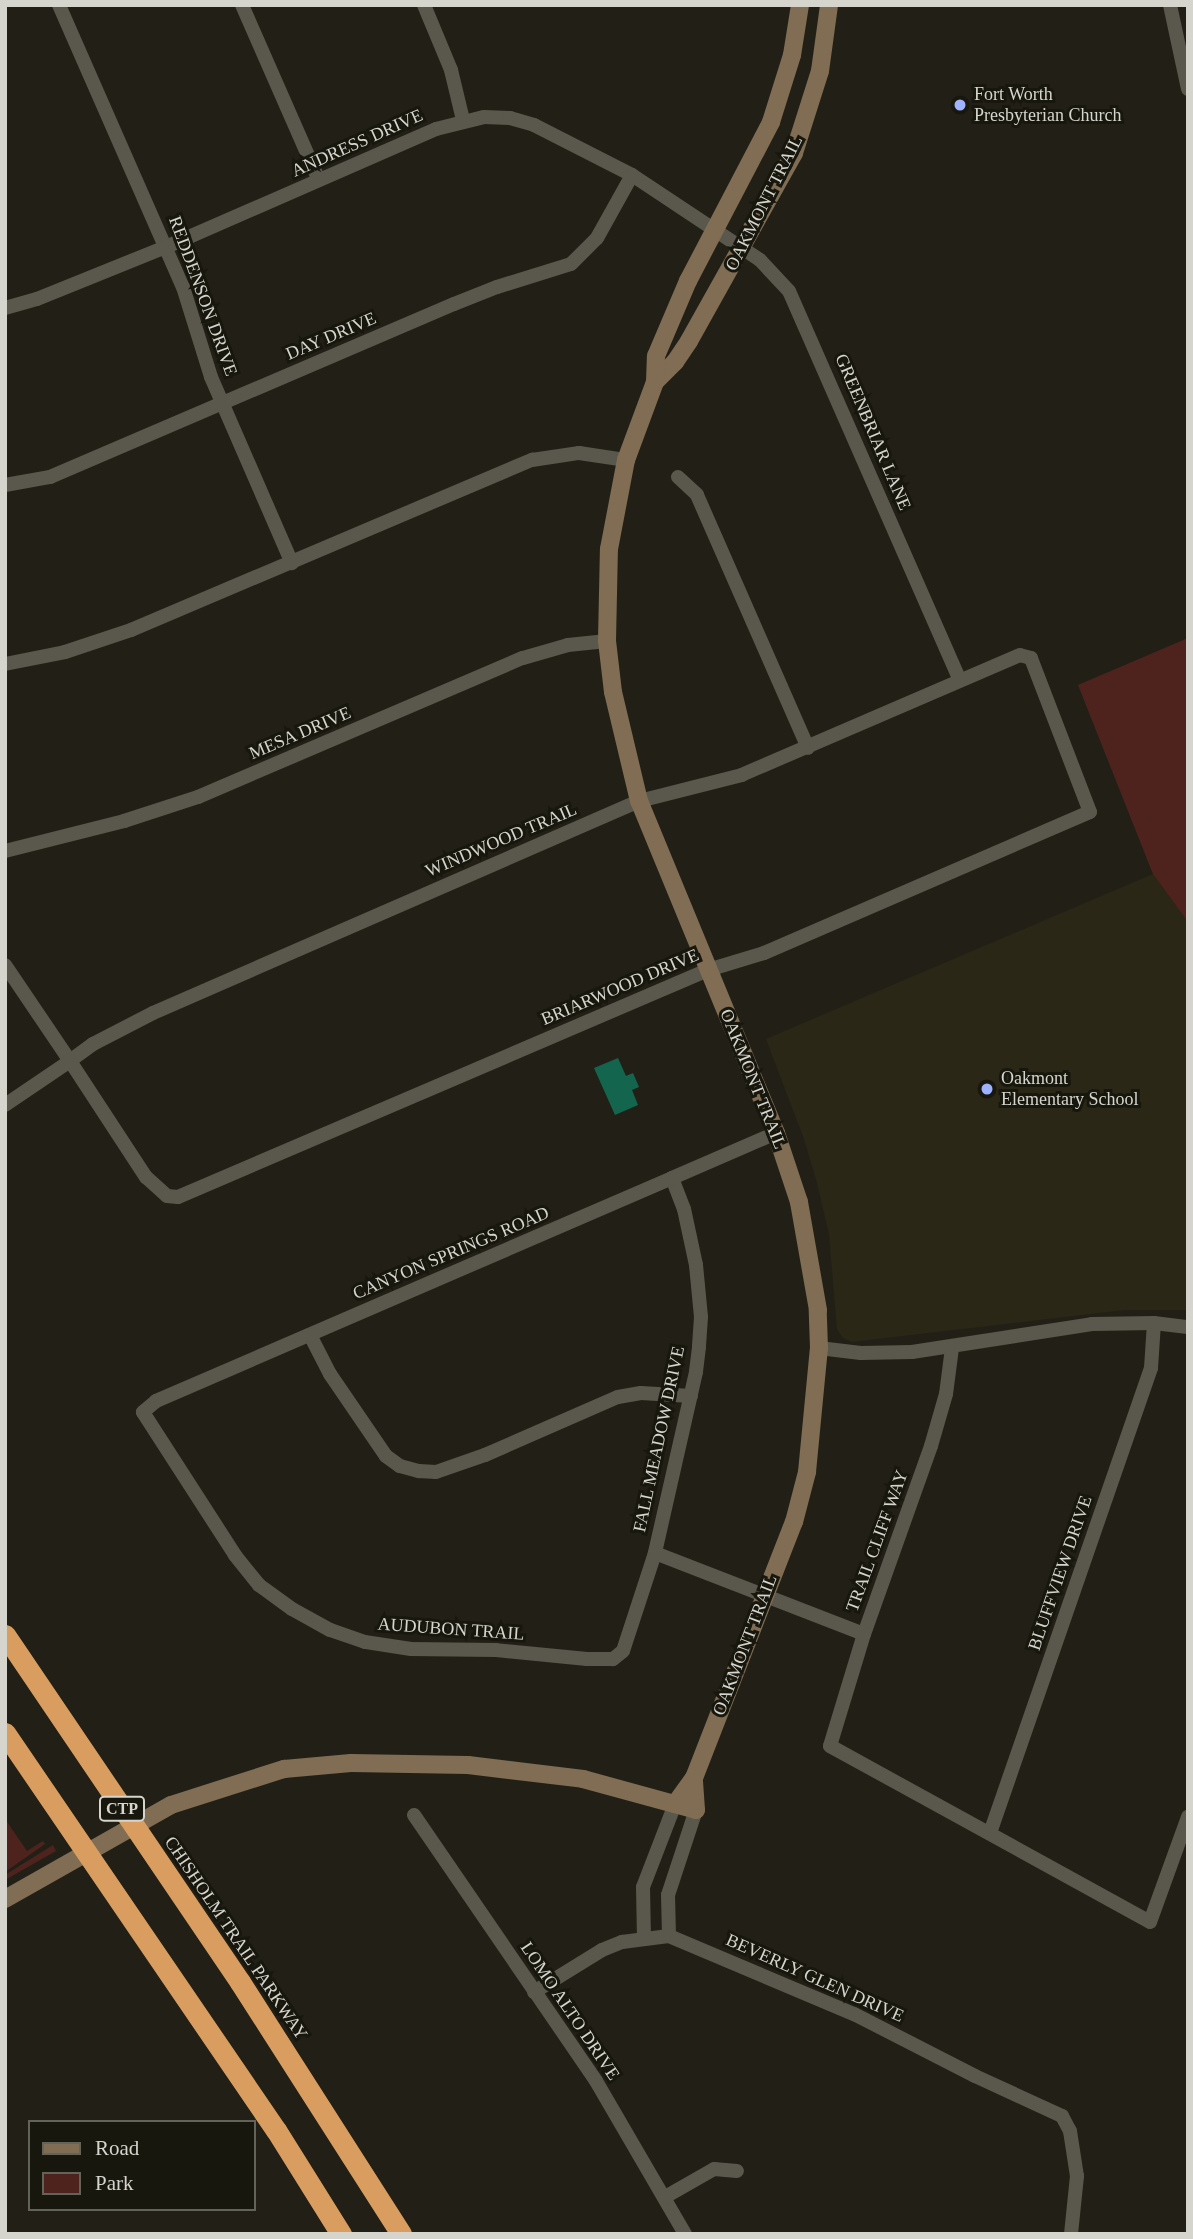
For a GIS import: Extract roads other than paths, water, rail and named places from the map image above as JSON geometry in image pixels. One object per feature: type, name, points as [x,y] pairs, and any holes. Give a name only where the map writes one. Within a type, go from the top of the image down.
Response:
[{"type":"highway","name":"CHISHOLM TRAIL PARKWAY","points":[[5,1635],[240,1982],[401,2234]]},
{"type":"highway","points":[[5,1733],[200,2019],[325,2207],[340,2234]]},
{"type":"street","name":"REDDENSON DRIVE","points":[[59,5],[166,247],[222,404],[292,563]]},
{"type":"street","points":[[242,5],[319,180]]},
{"type":"street","points":[[424,5],[452,70],[463,120]]},
{"type":"street","name":"OAKMONT TRAIL","points":[[644,1939],[643,1887],[675,1804],[694,1778],[794,1522],[807,1472],[819,1348],[812,1262],[799,1202],[776,1133],[639,801],[620,730],[607,641],[609,549],[626,460],[655,382],[656,356],[715,230],[771,122],[789,66],[800,5]]},
{"type":"street","name":"OAKMONT TRAIL","points":[[655,382],[675,362],[689,341],[794,153],[820,71],[829,5]]},
{"type":"street","points":[[1170,5],[1188,89]]},
{"type":"street","name":"ANDRESS DRIVE","points":[[5,307],[37,299],[166,247],[436,129],[463,120],[510,118],[534,125],[632,175],[715,230]]},
{"type":"street","name":"DAY DRIVE","points":[[5,485],[50,477],[486,291],[571,264],[597,238],[632,175]]},
{"type":"street","name":"GREENBRIAR LANE","points":[[715,230],[775,273],[801,313],[959,679]]},
{"type":"street","points":[[5,664],[65,652],[120,634],[532,460],[579,453],[626,460]]},
{"type":"street","points":[[678,477],[697,495],[808,748]]},
{"type":"street","name":"MESA DRIVE","points":[[5,851],[198,797],[523,658],[568,645],[607,641]]},
{"type":"street","name":"WINDWOOD TRAIL","points":[[5,1105],[93,1044],[153,1013],[639,801],[723,782],[808,748],[959,679],[1020,655],[1031,658],[1090,812]]},
{"type":"street","name":"BRIARWOOD DRIVE","points":[[70,1061],[146,1177],[167,1196],[178,1197],[708,970],[764,953],[1090,812]]},
{"type":"street","points":[[5,965],[70,1061]]},
{"type":"street","name":"CANYON SPRINGS ROAD","points":[[143,1412],[156,1401],[776,1133]]},
{"type":"street","name":"FALL MEADOW DRIVE","points":[[613,1659],[623,1651],[655,1553],[691,1395],[699,1347],[699,1292],[690,1233],[672,1178]]},
{"type":"street","points":[[819,1348],[861,1353],[952,1348],[1092,1324],[1154,1323],[1188,1327]]},
{"type":"street","name":"BLUFFVIEW DRIVE","points":[[990,1833],[1151,1368],[1154,1323]]},
{"type":"street","points":[[310,1335],[330,1374],[386,1455],[400,1465],[419,1471],[436,1472],[485,1455],[618,1397],[641,1393],[691,1395]]},
{"type":"street","name":"TRAIL CLIFF WAY","points":[[952,1348],[946,1394],[931,1446],[864,1634],[830,1746],[990,1833]]},
{"type":"street","name":"AUDUBON TRAIL","points":[[143,1412],[235,1555],[259,1585],[292,1609],[330,1630],[365,1642],[411,1649],[496,1650],[613,1659]]},
{"type":"street","points":[[655,1553],[765,1593],[864,1634]]},
{"type":"street","points":[[5,1899],[171,1805],[284,1769],[351,1763],[468,1765],[583,1779],[696,1810]]},
{"type":"street","name":"OAKMONT TRAIL","points":[[670,1936],[668,1895],[696,1810],[694,1778]]},
{"type":"street","name":"LOMO ALTO DRIVE","points":[[414,1815],[596,2081],[685,2234]]},
{"type":"street","points":[[990,1833],[1150,1922],[1188,1817]]},
{"type":"street","name":"BEVERLY GLEN DRIVE","points":[[534,1992],[602,1950],[644,1939],[670,1936],[854,2014],[975,2076],[1062,2116],[1070,2131],[1077,2176],[1071,2234]]},
{"type":"street","points":[[665,2197],[714,2169],[737,2171]]},
{"type":"place","name":"Fort Worth Presbyterian Church","points":[[960,105]]},
{"type":"place","name":"Oakmont Elementary School","points":[[987,1089]]}]
